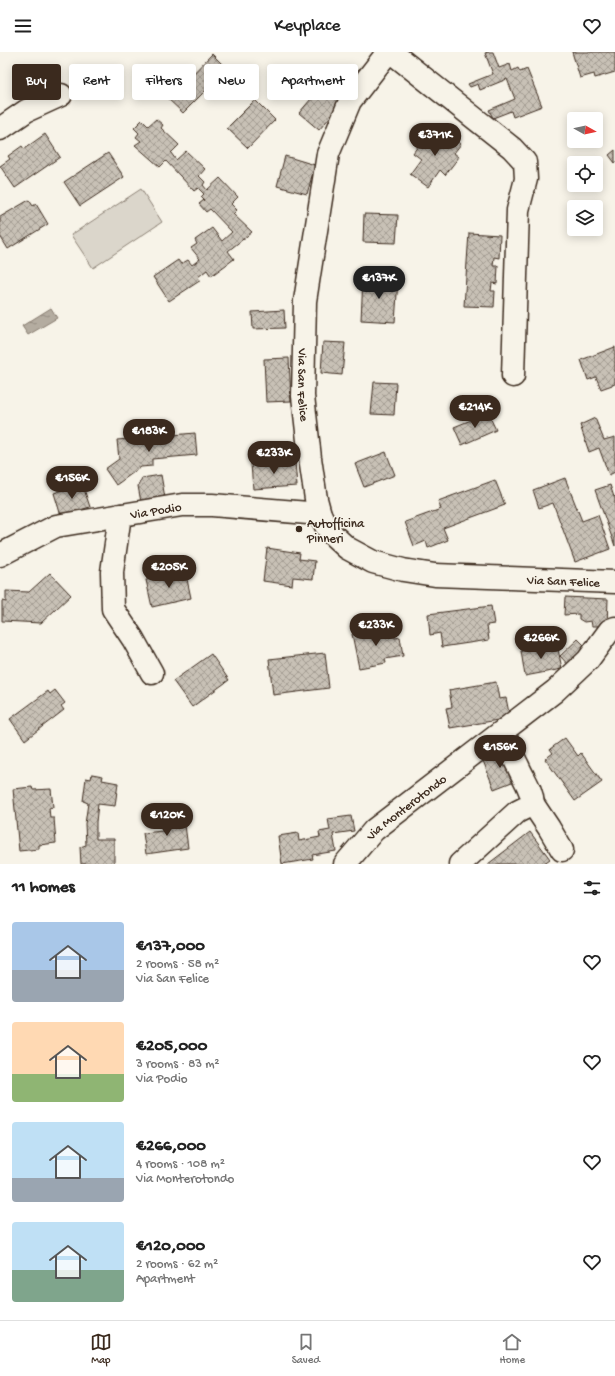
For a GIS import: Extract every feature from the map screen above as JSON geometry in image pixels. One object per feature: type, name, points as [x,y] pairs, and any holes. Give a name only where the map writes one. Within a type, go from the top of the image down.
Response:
[{"type":"street","points":[[389,52],[512,148],[525,162],[526,179],[518,210],[513,376]]},
{"type":"street","name":"Via San Felice","points":[[389,52],[350,101],[328,154],[305,301],[303,396],[310,458],[316,499],[320,514],[326,526],[347,548],[373,562],[403,570],[435,575],[615,582]]},
{"type":"street","points":[[0,129],[26,111],[50,100]]},
{"type":"street","name":"Via Podio","points":[[0,555],[56,526],[182,505],[212,505],[320,514]]},
{"type":"street","points":[[120,515],[112,572],[113,609],[133,639],[152,672]]},
{"type":"street","name":"Via Monterotondo","points":[[345,864],[374,830],[556,691],[588,660],[610,630],[615,628]]},
{"type":"street","points":[[502,732],[518,767],[530,788],[533,804],[562,850]]},
{"type":"street","points":[[460,864],[517,812],[533,804]]},
{"type":"shaded area","points":[[141,189],[162,222],[93,268],[71,235]]},
{"type":"water","points":[[51,308],[57,318],[28,335],[22,326]]},
{"type":"building","points":[[493,52],[499,68],[510,64],[512,71],[518,68],[520,72],[527,69],[542,106],[513,117],[511,111],[493,118],[489,110],[515,99],[507,79],[480,90],[478,84],[470,87],[468,84],[493,74],[485,53]]},
{"type":"building","points":[[572,52],[615,52],[615,72],[595,78],[594,74],[580,78]]},
{"type":"building","points":[[212,54],[222,64],[204,64],[204,92],[196,100],[196,71]]},
{"type":"building","points":[[169,100],[196,100],[183,113]]},
{"type":"building","points":[[255,100],[275,120],[248,148],[227,128]]},
{"type":"building","points":[[310,100],[341,100],[343,102],[319,130],[299,113]]},
{"type":"building","points":[[156,119],[163,125],[161,128],[179,145],[171,153],[176,160],[186,151],[205,169],[199,176],[205,182],[203,185],[207,190],[220,178],[238,197],[231,204],[237,210],[233,214],[252,232],[228,251],[234,259],[211,276],[207,270],[198,277],[201,280],[169,301],[153,277],[178,260],[181,264],[188,260],[192,265],[200,259],[191,248],[197,244],[195,240],[212,228],[222,241],[232,232],[210,209],[206,212],[199,204],[204,200],[201,197],[204,194],[198,188],[194,191],[166,161],[160,167],[135,145],[141,141],[136,137],[139,133],[134,128],[142,120],[148,126]]},
{"type":"building","points":[[443,131],[461,144],[454,153],[459,157],[445,175],[440,170],[428,187],[410,174],[421,159],[413,153],[427,134],[436,140]]},
{"type":"building","points":[[45,134],[60,157],[15,188],[0,166],[10,159],[8,156],[22,146],[24,149]]},
{"type":"building","points":[[615,150],[615,163],[609,155]]},
{"type":"building","points":[[108,153],[124,177],[80,206],[64,182]]},
{"type":"building","points":[[285,156],[315,165],[307,194],[277,186]]},
{"type":"building","points":[[29,200],[33,206],[36,204],[48,224],[8,249],[0,236],[0,217]]},
{"type":"building","points":[[364,214],[398,215],[396,243],[363,242]]},
{"type":"building","points":[[469,233],[500,235],[499,258],[494,257],[493,266],[498,266],[497,284],[492,283],[491,291],[495,291],[494,307],[464,306]]},
{"type":"building","points":[[363,278],[398,280],[395,322],[361,320]]},
{"type":"building","points":[[284,310],[285,328],[253,329],[252,312]]},
{"type":"building","points":[[323,342],[345,343],[342,375],[321,373]]},
{"type":"building","points":[[615,347],[615,384],[601,389],[596,377],[588,380],[581,360]]},
{"type":"building","points":[[289,358],[291,401],[266,402],[264,359]]},
{"type":"building","points":[[374,382],[396,383],[394,415],[371,414]]},
{"type":"building","points":[[488,413],[496,430],[462,445],[454,427]]},
{"type":"building","points":[[595,418],[604,440],[615,437],[615,472],[609,475],[599,448],[589,452],[580,425]]},
{"type":"building","points":[[195,433],[197,455],[152,459],[152,466],[141,467],[116,485],[105,469],[119,459],[117,440]]},
{"type":"building","points":[[386,452],[395,475],[364,487],[355,464]]},
{"type":"building","points":[[295,462],[297,486],[253,489],[251,464]]},
{"type":"building","points":[[161,475],[165,498],[141,502],[138,486],[142,478]]},
{"type":"building","points":[[565,478],[582,521],[598,515],[610,549],[575,562],[553,503],[539,508],[533,490]]},
{"type":"building","points":[[495,480],[505,505],[443,528],[448,540],[428,548],[426,541],[414,546],[405,522],[441,509],[438,501]]},
{"type":"building","points":[[82,483],[90,507],[61,516],[54,493]]},
{"type":"building","points":[[610,485],[614,497],[615,496],[615,546],[595,490]]},
{"type":"building","points":[[267,548],[300,553],[299,559],[315,561],[313,579],[293,577],[292,585],[263,581]]},
{"type":"building","points":[[185,570],[191,598],[152,607],[146,580]]},
{"type":"building","points":[[50,573],[71,595],[41,623],[2,621],[2,601],[6,602],[6,591],[29,592]]},
{"type":"building","points":[[565,597],[608,599],[607,626],[592,626],[591,621],[584,622],[579,619],[579,614],[564,615]]},
{"type":"building","points":[[491,606],[494,624],[487,625],[489,640],[442,647],[440,633],[430,635],[428,614]]},
{"type":"building","points":[[382,629],[383,631],[393,629],[395,638],[400,637],[403,656],[385,659],[386,663],[359,668],[352,634]]},
{"type":"building","points":[[578,639],[591,652],[573,670],[560,656]]},
{"type":"building","points":[[557,644],[562,669],[525,676],[521,651]]},
{"type":"building","points":[[325,653],[329,688],[273,695],[269,659]]},
{"type":"building","points":[[211,654],[229,680],[192,707],[173,681]]},
{"type":"building","points":[[496,682],[499,699],[506,698],[510,718],[450,728],[446,708],[452,707],[449,690]]},
{"type":"building","points":[[55,690],[65,703],[61,706],[64,710],[25,740],[10,719],[48,691],[50,694]]},
{"type":"building","points":[[565,738],[578,756],[581,753],[602,782],[575,801],[545,759],[553,753],[550,749]]},
{"type":"building","points":[[506,749],[517,780],[494,789],[482,758]]},
{"type":"building","points":[[92,774],[103,776],[102,780],[118,783],[115,806],[98,804],[96,822],[96,839],[114,839],[114,864],[81,864],[80,847],[86,845],[85,824],[88,803],[83,801],[86,778],[91,779]]},
{"type":"building","points":[[32,787],[33,790],[51,789],[53,807],[49,808],[50,818],[54,818],[56,843],[39,845],[39,849],[19,851],[13,789]]},
{"type":"building","points":[[177,813],[178,826],[185,825],[188,848],[146,854],[143,833],[163,831],[161,816]]},
{"type":"building","points":[[351,816],[354,831],[333,834],[336,851],[312,855],[313,859],[282,864],[278,836],[298,833],[299,841],[320,837],[319,832],[330,830],[328,819]]},
{"type":"building","points":[[530,832],[550,859],[543,864],[488,864]]},
{"type":"place","name":"Autofficina Pinneri","points":[[299,529]]}]
